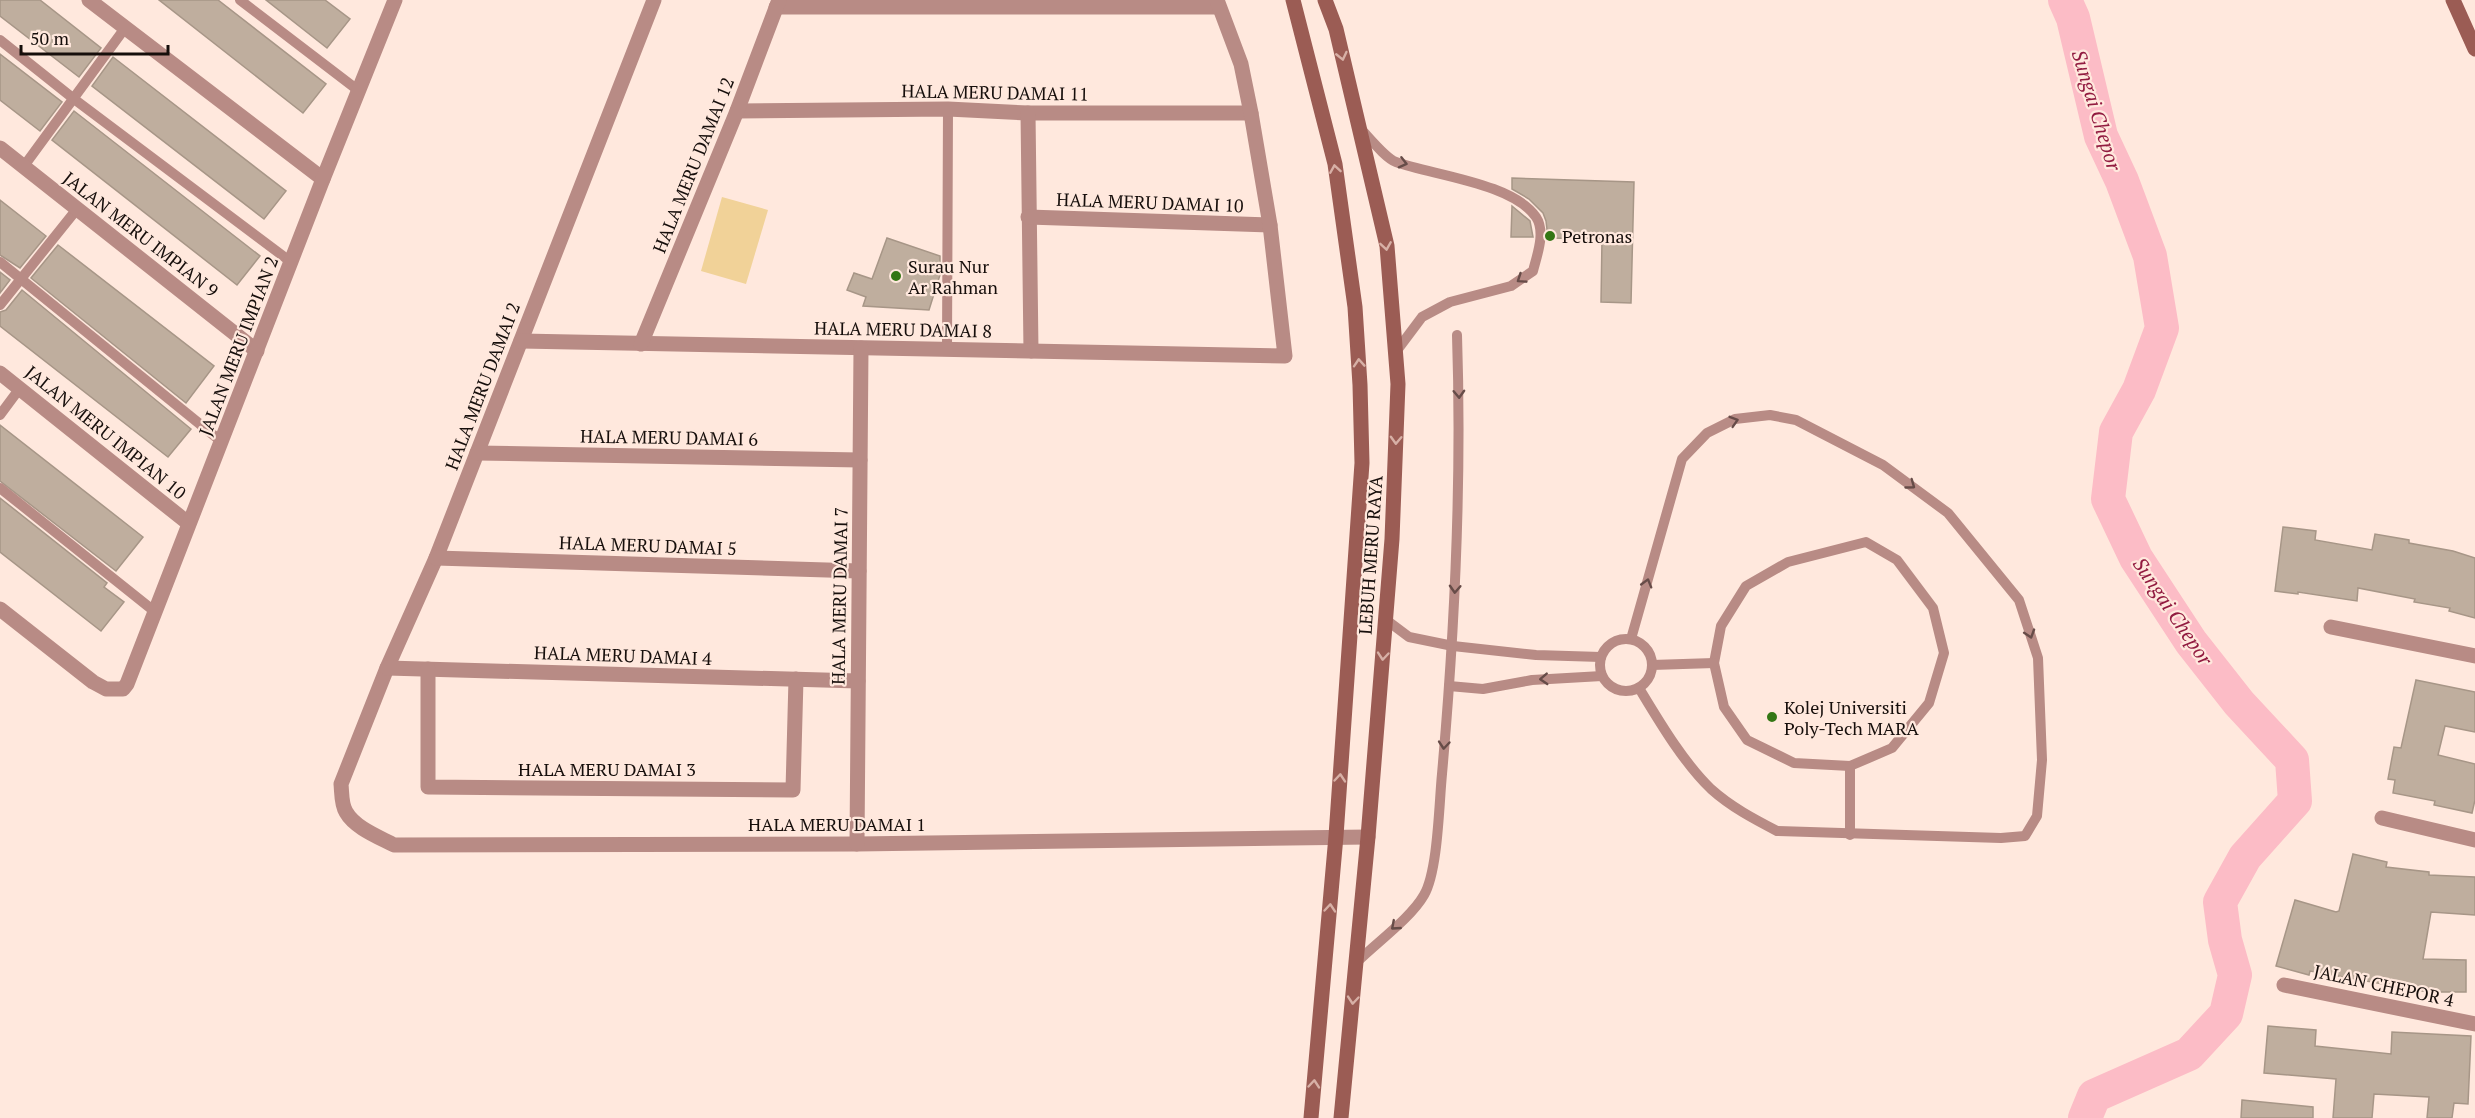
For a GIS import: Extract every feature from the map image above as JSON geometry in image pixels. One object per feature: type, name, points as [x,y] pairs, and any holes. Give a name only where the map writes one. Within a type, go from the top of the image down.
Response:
[{"type":"main road","name":"LEBUH MERU RAYA","points":[[1293,0],[1335,164],[1355,307],[1362,463],[1336,836],[1311,1118]]},
{"type":"main road","name":"LEBUH MERU RAYA","points":[[1326,0],[1336,29],[1387,246],[1398,384],[1393,527],[1368,837],[1341,1118]]},
{"type":"main road","points":[[2453,0],[2475,49]]},
{"type":"street","points":[[90,0],[323,179]]},
{"type":"street","name":"HALA MERU DAMAI 2","points":[[341,783],[387,668],[436,558],[654,0]]},
{"type":"street","name":"JALAN MERU IMPIAN 2","points":[[0,609],[106,689],[123,689],[127,684],[392,1]]},
{"type":"street","points":[[778,3],[1218,4],[1241,64],[1270,225]]},
{"type":"street","name":"HALA MERU DAMAI 12","points":[[641,344],[737,111],[778,3]]},
{"type":"street","name":"HALA MERU DAMAI 11","points":[[737,111],[948,109],[1028,113],[1251,113]]},
{"type":"street","points":[[1028,113],[1031,351]]},
{"type":"street","name":"JALAN MERU IMPIAN 9","points":[[0,148],[257,351]]},
{"type":"street","name":"HALA MERU DAMAI 10","points":[[1028,217],[1270,225]]},
{"type":"street","name":"HALA MERU DAMAI 8","points":[[521,341],[1285,356],[1270,225]]},
{"type":"street","name":"HALA MERU DAMAI 7","points":[[856,844],[861,348]]},
{"type":"street","name":"JALAN MERU IMPIAN 10","points":[[0,373],[188,523]]},
{"type":"street","name":"HALA MERU DAMAI 6","points":[[477,453],[860,460]]},
{"type":"street","name":"HALA MERU DAMAI 5","points":[[436,558],[859,571]]},
{"type":"street","points":[[2331,627],[2475,656]]},
{"type":"street","name":"HALA MERU DAMAI 4","points":[[387,668],[858,681]]},
{"type":"street","name":"HALA MERU DAMAI 3","points":[[428,669],[428,787],[793,790],[796,679]]},
{"type":"street","name":"HALA MERU DAMAI 1","points":[[341,783],[346,813],[356,823],[394,845],[856,844],[1368,837]]},
{"type":"street","points":[[2382,818],[2475,840]]},
{"type":"street","name":"JALAN CHEPOR 4","points":[[2284,985],[2475,1024]]},
{"type":"lane","points":[[240,0],[359,91]]},
{"type":"lane","points":[[24,166],[125,28]]},
{"type":"lane","points":[[0,40],[74,99],[291,262]]},
{"type":"lane","points":[[947,350],[948,109]]},
{"type":"lane","points":[[1359,127],[1393,161],[1443,173],[1515,199],[1537,218],[1541,237],[1533,271],[1511,286],[1450,302],[1422,317],[1395,353]]},
{"type":"lane","points":[[0,305],[77,209]]},
{"type":"lane","points":[[0,262],[222,442]]},
{"type":"lane","points":[[1357,962],[1412,911],[1425,894],[1436,850],[1453,646],[1460,437],[1457,335]]},
{"type":"lane","points":[[0,415],[20,388]]},
{"type":"lane","points":[[1631,639],[1682,459],[1707,432],[1735,419],[1770,415],[1796,420],[1883,465],[1948,513],[2019,600],[2038,658],[2042,760],[2037,816],[2025,836],[2001,838],[1777,831],[1748,816],[1711,788],[1668,735],[1639,688]]},
{"type":"lane","points":[[0,489],[154,611]]},
{"type":"lane","points":[[1866,542],[1898,560],[1933,608],[1944,653],[1929,703],[1892,748],[1850,766],[1794,763],[1747,740],[1724,707],[1714,663],[1721,626],[1746,586],[1788,562],[1866,542]]},
{"type":"lane","points":[[1385,619],[1409,637],[1453,646],[1536,655],[1601,657]]},
{"type":"lane","points":[[1631,639],[1642,646],[1649,655],[1652,665],[1650,676],[1639,688],[1622,691],[1610,686],[1602,676],[1601,657],[1608,646],[1620,640],[1631,639]]},
{"type":"lane","points":[[1652,665],[1714,663]]},
{"type":"lane","points":[[1449,686],[1483,689],[1532,680],[1602,676]]},
{"type":"lane","points":[[1850,766],[1850,835]]},
{"type":"shaded area","points":[[722,197],[768,210],[746,284],[701,271]]},
{"type":"building","points":[[0,0],[40,0],[101,48],[79,77],[0,16]]},
{"type":"building","points":[[159,0],[218,0],[326,84],[303,113]]},
{"type":"building","points":[[266,0],[325,0],[350,19],[327,48]]},
{"type":"building","points":[[0,54],[62,102],[40,131],[0,100]]},
{"type":"building","points":[[113,57],[286,191],[264,219],[92,86]]},
{"type":"building","points":[[74,111],[260,256],[237,285],[52,140]]},
{"type":"building","points":[[1512,178],[1634,182],[1631,303],[1601,302],[1602,239],[1548,238],[1543,213],[1529,199],[1512,189]]},
{"type":"building","points":[[0,200],[46,236],[20,268],[0,255]]},
{"type":"building","points":[[1512,206],[1530,221],[1533,237],[1511,237]]},
{"type":"building","points":[[887,238],[940,256],[940,275],[929,310],[863,306],[866,297],[847,290],[854,273],[872,279]]},
{"type":"building","points":[[58,245],[214,366],[186,403],[31,278]]},
{"type":"building","points":[[0,272],[10,280],[0,293]]},
{"type":"building","points":[[22,290],[191,429],[168,457],[0,326],[0,312],[6,310]]},
{"type":"building","points":[[0,425],[143,537],[116,571],[0,481]]},
{"type":"building","points":[[0,498],[107,583],[104,587],[124,602],[101,631],[0,552]]},
{"type":"building","points":[[2283,527],[2316,531],[2315,540],[2372,550],[2375,534],[2409,540],[2409,543],[2453,551],[2475,558],[2475,618],[2449,611],[2450,608],[2414,602],[2415,599],[2358,588],[2357,601],[2275,591]]},
{"type":"building","points":[[2416,680],[2475,692],[2475,732],[2445,726],[2438,755],[2475,764],[2475,800],[2472,813],[2434,805],[2435,801],[2393,793],[2395,780],[2388,779],[2394,747],[2401,748]]},
{"type":"building","points":[[2353,854],[2387,862],[2386,867],[2429,872],[2429,875],[2475,877],[2475,915],[2431,912],[2423,959],[2466,960],[2466,992],[2428,992],[2310,971],[2309,975],[2276,966],[2295,900],[2339,911]]},
{"type":"building","points":[[2268,1026],[2316,1030],[2315,1046],[2391,1054],[2392,1032],[2471,1036],[2468,1104],[2454,1103],[2452,1118],[2427,1118],[2429,1097],[2374,1094],[2372,1118],[2333,1118],[2336,1079],[2264,1073]]},
{"type":"building","points":[[2242,1100],[2313,1107],[2313,1118],[2241,1118]]},
{"type":"waterway","name":"Sungai Chepor","points":[[2065,0],[2073,18],[2101,136],[2122,181],[2150,256],[2162,328],[2139,390],[2116,432],[2108,499],[2136,558],[2191,642],[2239,703],[2292,760],[2295,801],[2245,857],[2220,902],[2225,940],[2235,975],[2226,1014],[2189,1054],[2094,1096],[2085,1118]]},
{"type":"place","name":"Petronas","points":[[1550,236]]},
{"type":"place","name":"Surau Nur Ar Rahman","points":[[896,276]]},
{"type":"place","name":"Kolej Universiti Poly-Tech MARA","points":[[1772,717]]}]
